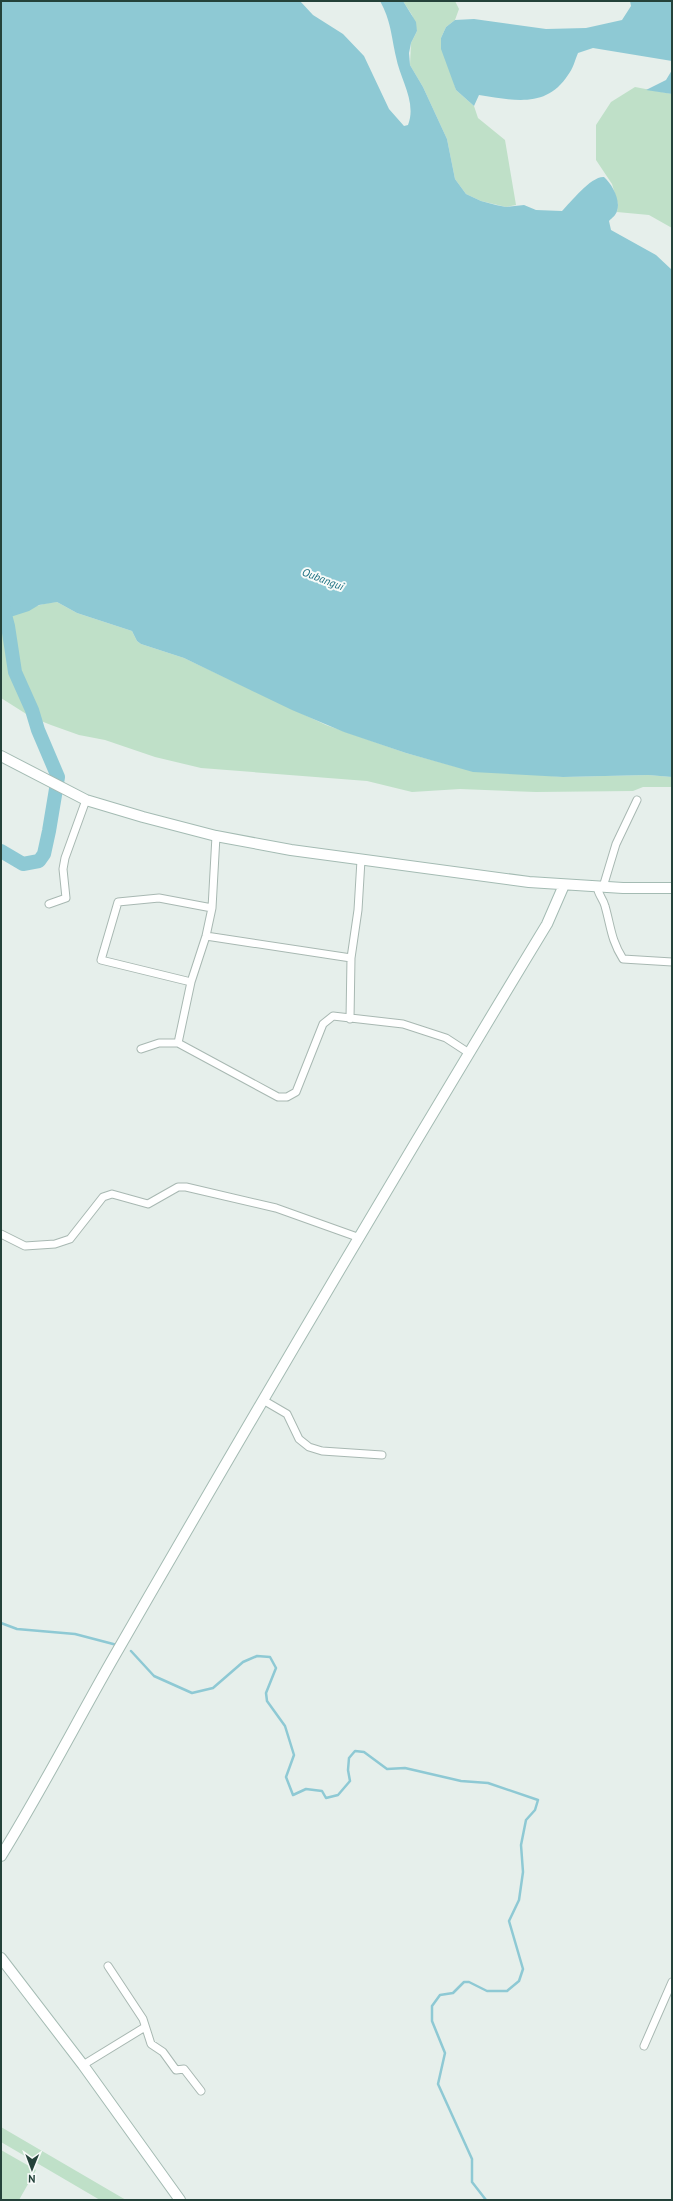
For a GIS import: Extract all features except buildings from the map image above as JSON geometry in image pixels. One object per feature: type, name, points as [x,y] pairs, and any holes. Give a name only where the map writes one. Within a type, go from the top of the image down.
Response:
[{"type":"street","points":[[1,756],[47,781],[83,798],[143,818],[216,836],[291,850],[361,860],[564,885],[672,888]]},
{"type":"street","points":[[49,904],[66,898],[63,869],[83,798]]},
{"type":"street","points":[[637,800],[616,844],[598,895],[605,905],[612,938],[623,959],[672,962]]},
{"type":"street","points":[[178,1043],[191,982],[206,936],[212,908],[216,836]]},
{"type":"street","points":[[350,1019],[351,958],[358,910],[361,860]]},
{"type":"street","points":[[1,1856],[37,1797],[110,1664],[263,1400],[547,924],[564,885]]},
{"type":"street","points":[[191,982],[101,960],[118,902],[159,898],[212,908]]},
{"type":"street","points":[[206,936],[351,958]]},
{"type":"street","points":[[141,1050],[159,1043],[178,1043],[278,1097],[287,1097],[296,1092],[323,1024],[332,1016],[403,1024],[446,1038],[469,1053]]},
{"type":"street","points":[[1,1234],[25,1246],[55,1244],[70,1239],[103,1197],[112,1194],[148,1204],[178,1187],[186,1186],[276,1208],[360,1238]]},
{"type":"street","points":[[263,1400],[287,1414],[299,1439],[309,1447],[322,1451],[382,1455]]},
{"type":"street","points":[[1,1958],[83,2065],[180,2200]]},
{"type":"street","points":[[108,1966],[143,2019],[153,2047],[163,2052],[176,2070],[184,2069],[201,2092]]},
{"type":"street","points":[[644,2046],[672,1982]]},
{"type":"street","points":[[83,2065],[145,2027]]},
{"type":"green space","points":[[403,1],[455,1],[459,9],[455,20],[446,27],[441,38],[456,90],[474,106],[478,118],[505,140],[516,205],[506,207],[481,201],[466,194],[455,179],[447,139],[423,87],[410,65],[411,43],[417,31],[412,15]]},
{"type":"green space","points":[[635,87],[672,94],[672,228],[649,215],[617,212],[618,204],[612,184],[596,160],[596,125],[611,102]]},
{"type":"green space","points":[[57,602],[77,613],[132,631],[137,641],[141,644],[184,658],[326,725],[406,753],[461,768],[563,777],[648,775],[672,777],[672,787],[643,787],[633,791],[536,792],[460,789],[412,792],[367,781],[201,768],[155,757],[105,740],[79,735],[31,717],[1,698],[1,620],[36,606]]},
{"type":"green space","points":[[1,2127],[126,2200],[100,2200],[1,2142]]},
{"type":"green space","points":[[1,2150],[36,2170],[19,2200],[1,2200]]},
{"type":"water","name":"Oubangui","points":[[1,1],[300,1],[313,15],[343,34],[364,56],[389,109],[404,126],[408,125],[410,116],[409,99],[398,65],[389,22],[380,1],[403,1],[416,22],[417,31],[411,43],[409,53],[410,65],[423,87],[447,139],[455,179],[466,194],[481,201],[506,207],[524,205],[536,210],[562,211],[587,185],[599,178],[604,177],[607,180],[615,192],[618,202],[616,212],[609,221],[611,230],[656,255],[672,270],[672,777],[648,775],[563,777],[473,772],[406,753],[344,732],[292,710],[184,658],[141,644],[137,641],[132,631],[77,613],[57,602],[39,605],[29,611],[1,620]]},
{"type":"water","points":[[630,1],[672,1],[672,61],[593,48],[578,53],[571,70],[559,86],[550,93],[539,98],[516,100],[479,95],[474,106],[456,90],[441,49],[441,38],[446,27],[455,20],[474,19],[546,29],[586,28],[622,20],[631,6]]},
{"type":"water","points":[[672,70],[672,94],[646,90],[666,80]]},
{"type":"waterway","points":[[1,600],[8,626],[15,672],[32,710],[38,730],[58,777],[44,854],[39,861],[23,864],[1,851]]},
{"type":"waterway","points":[[1,1623],[17,1629],[75,1634],[117,1645]]},
{"type":"waterway","points":[[131,1651],[154,1676],[192,1693],[213,1688],[243,1662],[257,1656],[270,1657],[276,1668],[266,1693],[267,1701],[285,1726],[294,1755],[286,1777],[293,1795],[306,1789],[322,1791],[326,1798],[338,1795],[350,1781],[348,1770],[349,1758],[355,1751],[364,1752],[387,1769],[405,1768],[461,1781],[488,1783],[538,1800],[535,1810],[526,1820],[521,1845],[523,1872],[519,1900],[509,1921],[523,1969],[519,1981],[507,1991],[487,1991],[469,1982],[464,1982],[453,1993],[440,1995],[432,2006],[432,2021],[445,2053],[438,2084],[472,2159],[472,2182],[486,2200]]}]
